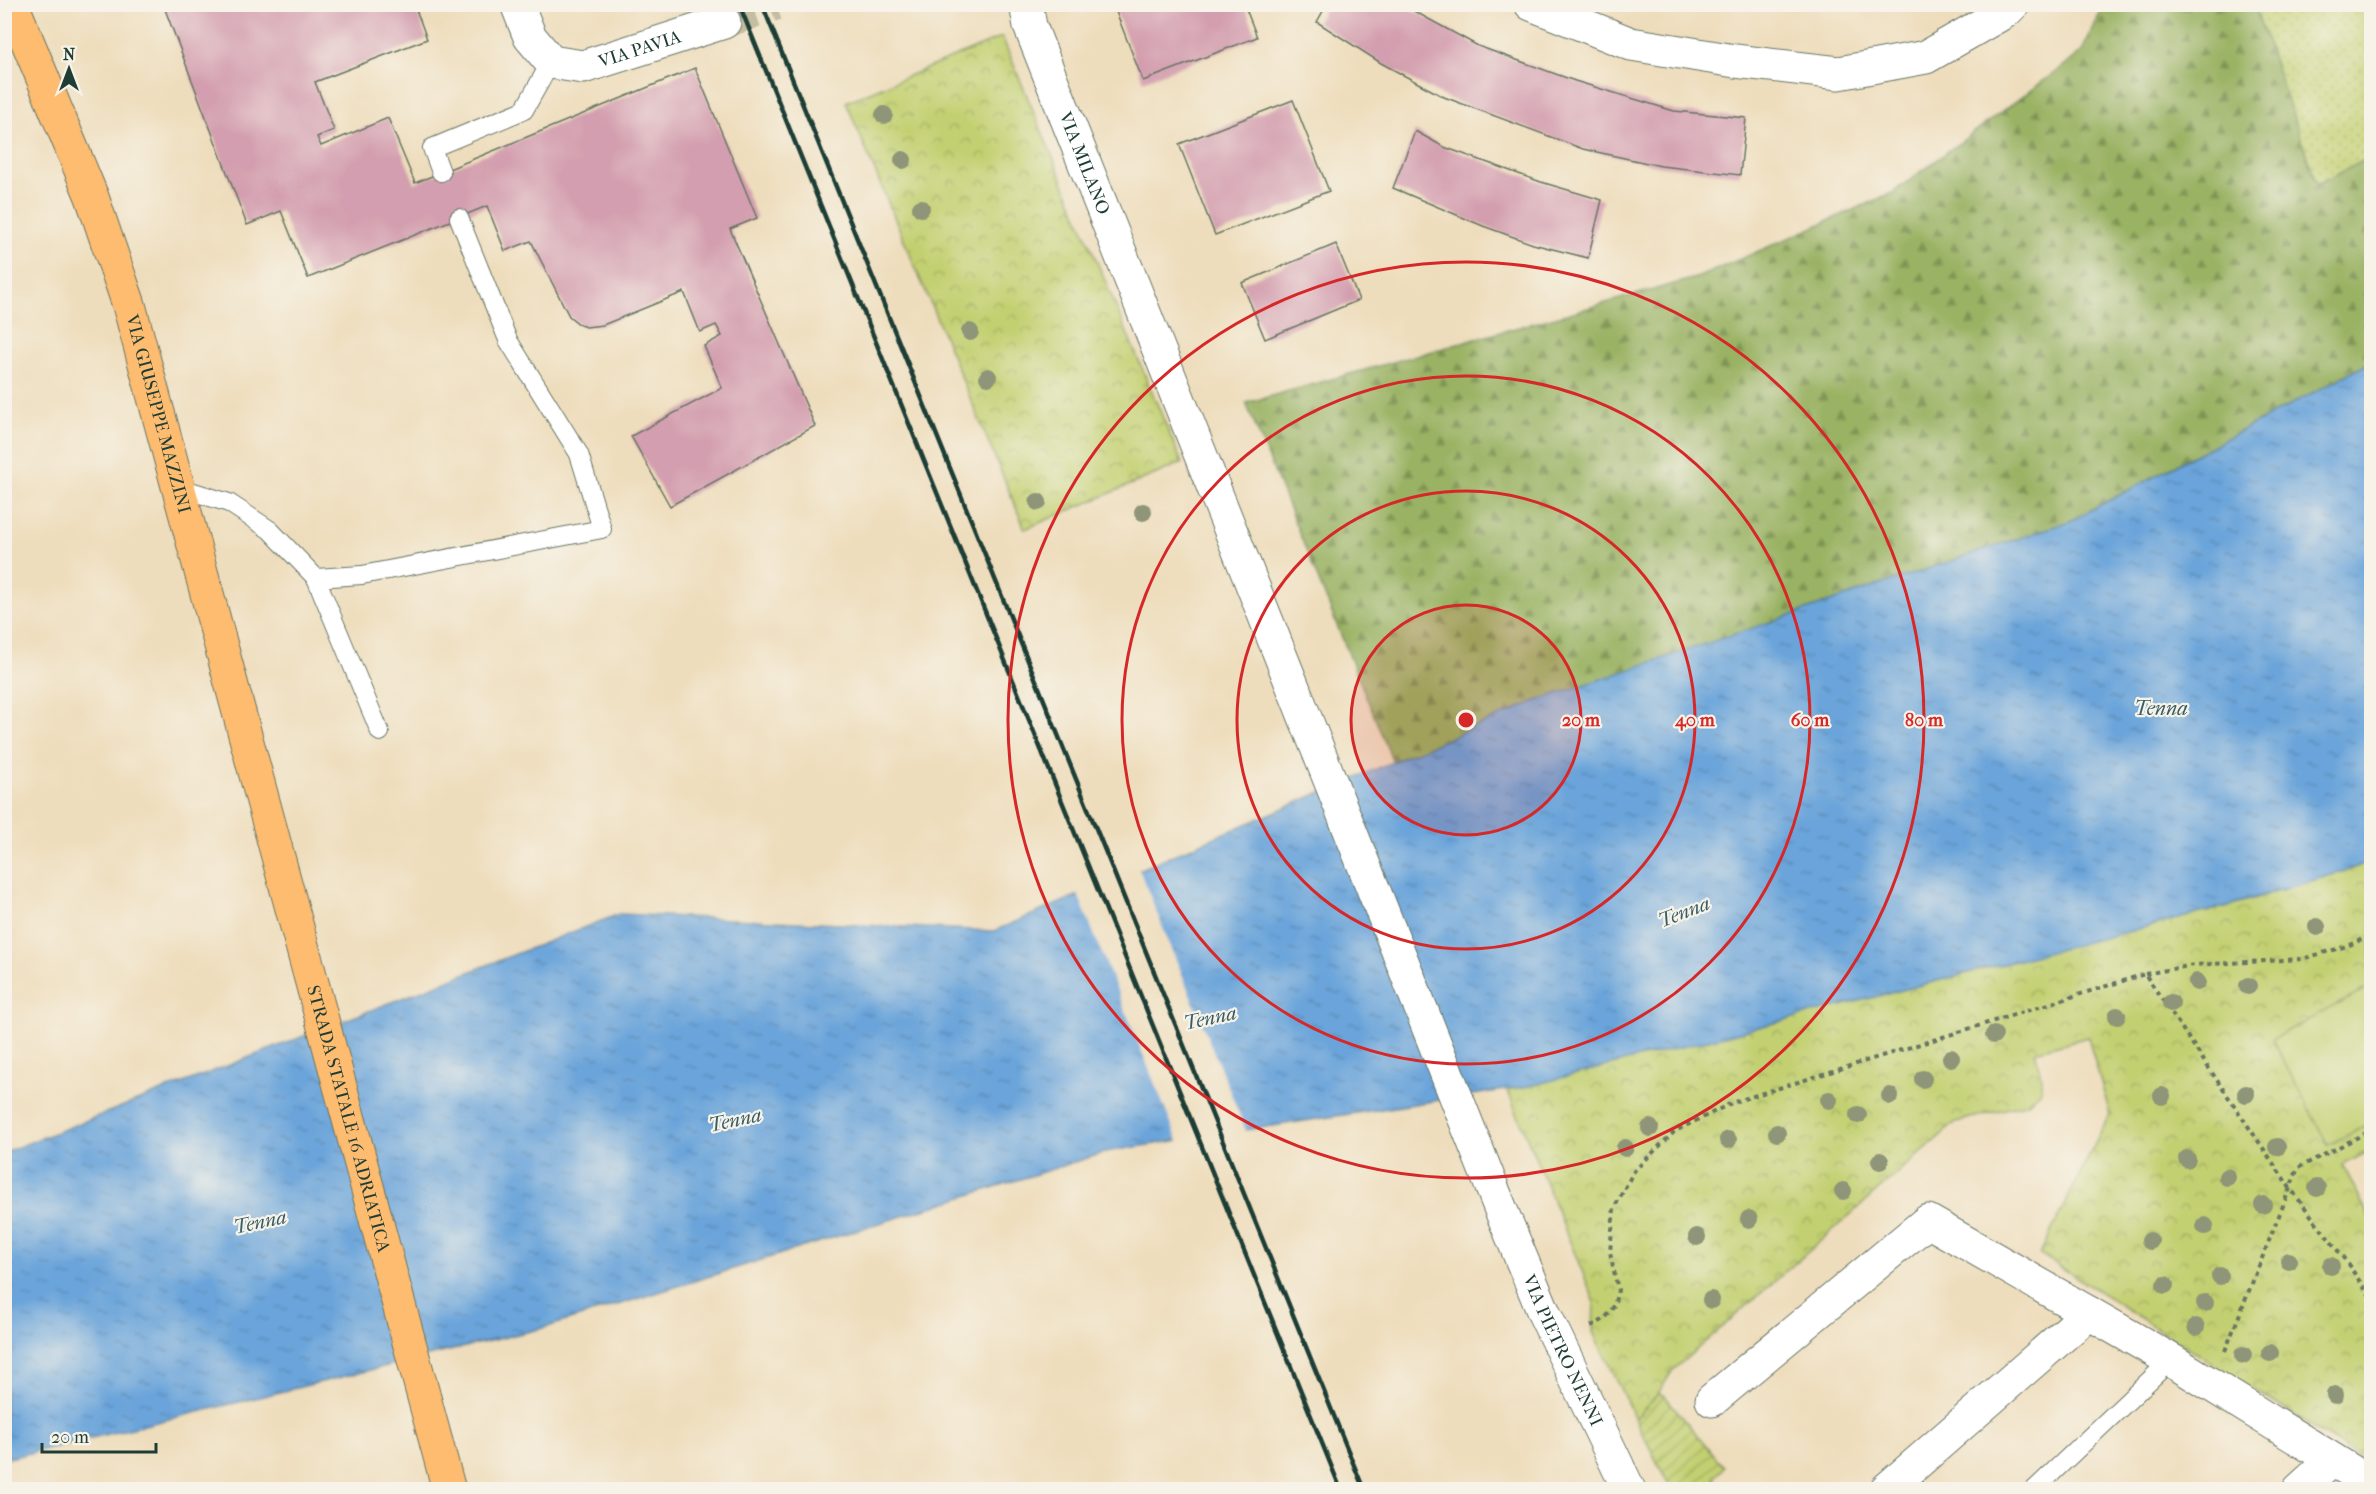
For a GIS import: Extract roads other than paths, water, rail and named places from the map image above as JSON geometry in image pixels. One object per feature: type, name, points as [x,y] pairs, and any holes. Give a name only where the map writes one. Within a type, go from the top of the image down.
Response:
[{"type":"main road","name":"VIA GIUSEPPE MAZZINI","points":[[12,4],[92,197],[129,305],[246,747]]},
{"type":"main road","name":"VIA GIUSEPPE MAZZINI","points":[[4,26],[47,90]]},
{"type":"main road","name":"STRADA STATALE 16 ADRIATICA","points":[[246,747],[449,1490]]},
{"type":"street","points":[[517,4],[530,37],[551,62]]},
{"type":"street","points":[[1531,4],[1631,44],[1735,61],[1839,72],[1926,57],[2006,11],[2013,4]]},
{"type":"street","name":"VIA MILANO","points":[[1024,12],[1501,1210]]},
{"type":"street","name":"VIA PAVIA","points":[[551,62],[583,67],[724,22]]},
{"type":"street","name":"VIA PIETRO NENNI","points":[[1501,1210],[1544,1313],[1629,1490]]},
{"type":"street","points":[[1712,1400],[1928,1221],[2171,1360],[2372,1484]]},
{"type":"street","points":[[1886,1490],[2089,1313]]},
{"type":"street","points":[[2299,1490],[2332,1460]]},
{"type":"lane","points":[[441,172],[432,148],[524,110],[551,62]]},
{"type":"lane","points":[[316,578],[362,575],[602,529],[579,454],[508,340],[459,218]]},
{"type":"lane","points":[[178,487],[229,503],[270,530],[316,578],[380,732]]},
{"type":"lane","points":[[2034,1490],[2171,1360]]},
{"type":"water","name":"Tenna","points":[[2371,362],[2371,863],[2228,906],[1530,1086],[1110,1151],[547,1327],[5,1459],[5,1152],[619,914],[994,931],[1536,701],[2070,521]]},
{"type":"tunnel","points":[[724,22],[776,4]]},
{"type":"railway","points":[[739,4],[1341,1490]]},
{"type":"railway","points":[[762,4],[1364,1490]]}]
